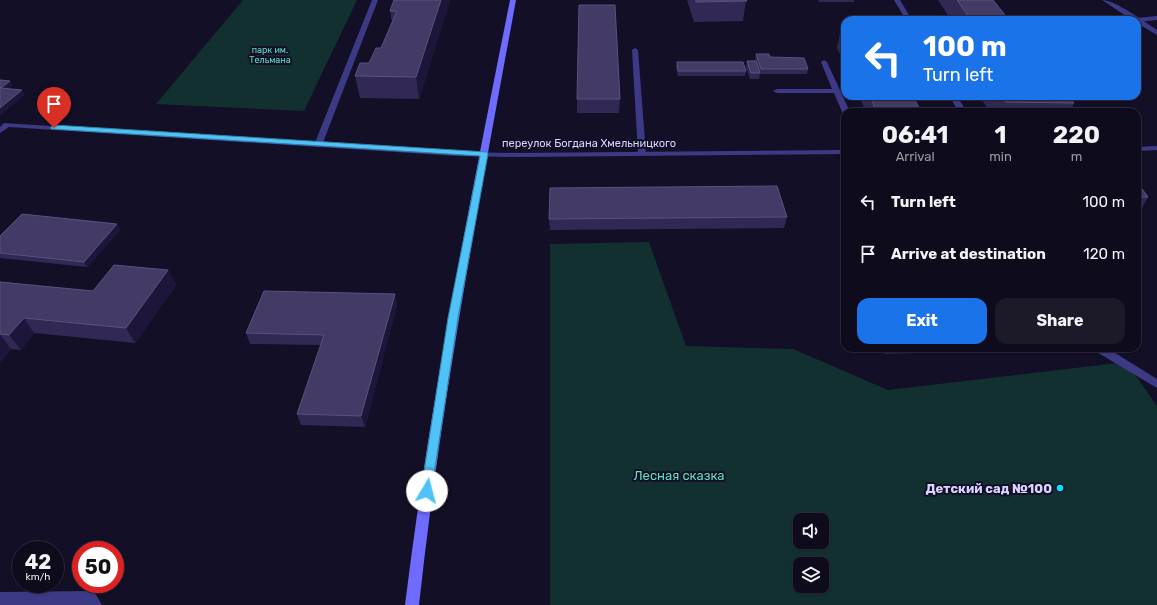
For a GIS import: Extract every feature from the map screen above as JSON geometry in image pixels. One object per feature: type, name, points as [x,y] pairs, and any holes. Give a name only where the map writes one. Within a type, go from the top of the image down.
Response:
[{"type":"main road","points":[[412,605],[419,546],[453,318],[513,0]]},
{"type":"street","points":[[318,145],[375,0]]},
{"type":"street","points":[[897,0],[907,16]]},
{"type":"street","points":[[1105,0],[1131,16]]},
{"type":"street","points":[[1141,20],[1157,18]]},
{"type":"street","points":[[1141,23],[1157,33]]},
{"type":"street","points":[[635,50],[642,154]]},
{"type":"street","points":[[824,62],[844,108]]},
{"type":"street","points":[[777,91],[837,92]]},
{"type":"street","name":"переулок Богдана Хмельницкого","points":[[0,131],[4,124],[318,145],[484,154],[841,152]]},
{"type":"street","points":[[1141,149],[1157,148]]},
{"type":"street","points":[[1105,352],[1157,384]]},
{"type":"street","points":[[0,599],[90,598],[95,605]]},
{"type":"green space","name":"парк им. Тельмана","points":[[243,0],[357,0],[304,111],[156,104]]},
{"type":"green space","name":"Лесная сказка","points":[[649,242],[686,346],[793,349],[888,390],[1126,362],[1157,406],[1157,605],[550,605],[550,244]]},
{"type":"building","points":[[394,0],[441,0],[416,77],[355,76],[360,63],[369,63],[376,48],[381,48],[397,11],[390,11]]},
{"type":"building","points":[[696,0],[746,0],[747,1],[696,2]]},
{"type":"building","points":[[957,0],[993,0],[1006,16],[968,16]]},
{"type":"building","points":[[579,5],[615,5],[620,99],[577,99]]},
{"type":"building","points":[[756,54],[769,54],[770,57],[804,58],[808,69],[761,69]]},
{"type":"building","points":[[747,61],[756,61],[760,73],[751,73]]},
{"type":"building","points":[[677,62],[743,62],[746,71],[678,71]]},
{"type":"building","points":[[0,80],[10,81],[1,88],[22,90],[0,108]]},
{"type":"building","points":[[872,100],[915,100],[919,108],[875,108]]},
{"type":"building","points":[[1004,100],[1071,100],[1074,103],[1006,102]]},
{"type":"building","points":[[777,186],[787,217],[549,219],[550,188]]},
{"type":"building","points":[[1141,187],[1148,197],[1141,197]]},
{"type":"building","points":[[22,214],[117,224],[84,262],[0,253],[0,236]]},
{"type":"building","points":[[114,265],[168,270],[126,328],[24,318],[9,335],[0,334],[0,282],[93,291]]},
{"type":"building","points":[[264,291],[395,294],[361,416],[297,414],[324,335],[246,333]]},
{"type":"place","name":"Детский сад №100","points":[[1060,488]]},
{"type":"route","points":[[54,128],[457,154],[484,154],[453,318],[427,491]]}]
